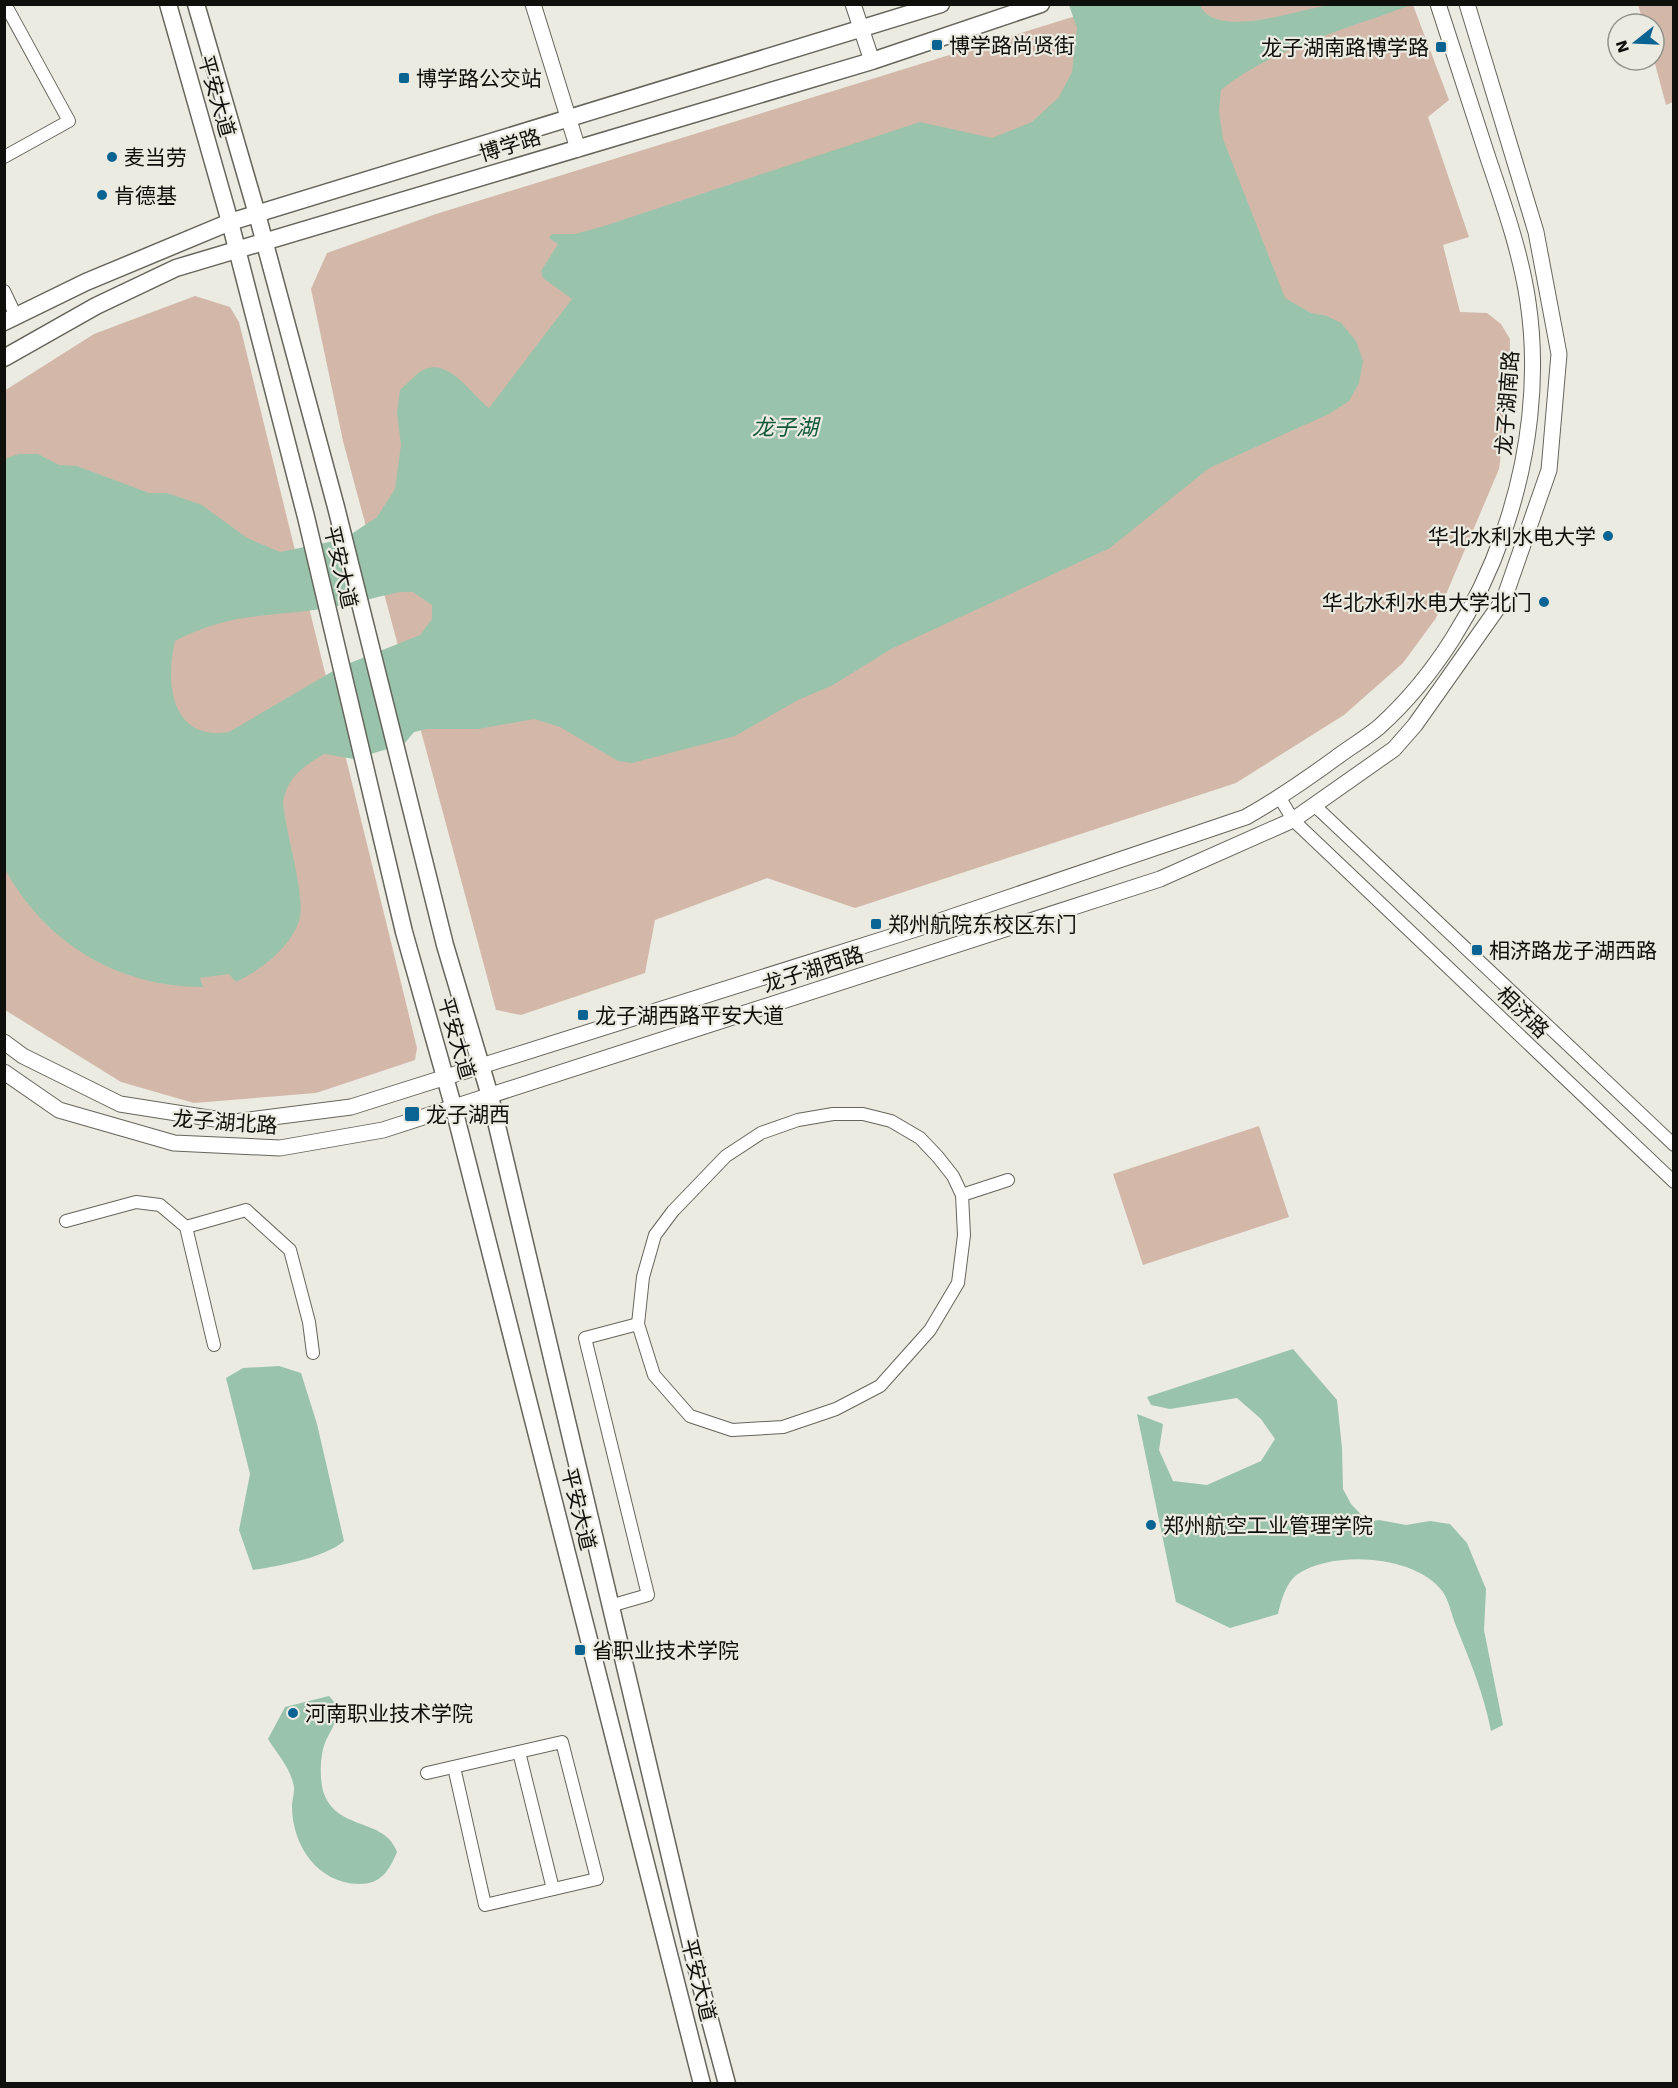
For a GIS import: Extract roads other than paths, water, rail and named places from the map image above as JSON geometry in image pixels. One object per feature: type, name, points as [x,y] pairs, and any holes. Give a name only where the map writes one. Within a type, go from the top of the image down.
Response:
[{"type":"main road","name":"平安大道","points":[[168,4],[230,222],[306,517],[404,932],[454,1109],[702,2084]]},
{"type":"main road","name":"平安大道","points":[[196,4],[265,242],[336,507],[445,945],[490,1096],[699,1979],[727,2084]]},
{"type":"main road","name":"博学路","points":[[10,319],[86,282],[230,222],[941,4]]},
{"type":"main road","name":"博学路","points":[[4,358],[96,306],[176,268],[872,61],[1041,4]]},
{"type":"street","points":[[4,157],[69,121],[5,4]]},
{"type":"street","points":[[533,4],[578,149]]},
{"type":"street","points":[[853,4],[872,61]]},
{"type":"street","name":"龙子湖南路","points":[[1280,798],[1378,727],[1417,687],[1450,640],[1488,576],[1526,460],[1534,360],[1528,302],[1516,242],[1438,4]]},
{"type":"street","points":[[1315,806],[1394,748],[1416,725],[1498,609],[1504,599],[1549,470],[1558,354],[1549,294],[1536,232],[1467,4]]},
{"type":"street","points":[[4,291],[10,319]]},
{"type":"street","name":"相济路","points":[[1280,798],[1293,820],[1674,1182]]},
{"type":"street","name":"龙子湖西路","points":[[444,1078],[605,1025],[916,929],[1246,817],[1280,798]]},
{"type":"street","name":"相济路","points":[[1315,806],[1674,1144]]},
{"type":"street","name":"龙子湖西路","points":[[454,1109],[1160,879],[1293,820],[1315,806]]},
{"type":"street","name":"龙子湖北路","points":[[4,1042],[23,1056],[120,1104],[234,1122],[351,1107],[444,1078]]},
{"type":"street","name":"龙子湖北路","points":[[4,1072],[58,1110],[174,1143],[280,1148],[383,1130],[454,1109]]},
{"type":"street","points":[[833,1114],[863,1114],[891,1121],[920,1138],[938,1156],[953,1176],[962,1195],[964,1235],[958,1283],[930,1330],[880,1386],[836,1409],[783,1427],[732,1430],[690,1416],[654,1375],[638,1324],[643,1277],[655,1235],[673,1211],[726,1156],[760,1133],[798,1120],[833,1114]]},
{"type":"street","points":[[962,1195],[1008,1180]]},
{"type":"street","points":[[66,1221],[136,1202],[160,1205],[186,1227],[214,1346]]},
{"type":"street","points":[[186,1227],[246,1210],[290,1250],[309,1322],[313,1353]]},
{"type":"street","points":[[610,1606],[648,1595],[585,1338],[638,1324]]},
{"type":"street","points":[[428,1773],[562,1742],[597,1879],[485,1905],[454,1767]]},
{"type":"street","points":[[519,1752],[553,1889]]},
{"type":"water","name":"龙子湖","points":[[1341,4],[1411,5],[1287,51],[1241,75],[1221,90],[1219,112],[1223,139],[1285,298],[1311,313],[1327,316],[1341,323],[1356,341],[1363,361],[1359,383],[1349,401],[1329,414],[1209,468],[1110,548],[891,649],[833,685],[798,700],[735,736],[632,763],[618,761],[560,727],[534,719],[478,729],[427,729],[414,732],[404,744],[354,759],[324,754],[303,768],[292,779],[283,802],[300,893],[300,917],[296,928],[291,938],[275,956],[256,971],[236,982],[229,974],[200,978],[203,987],[172,985],[142,979],[87,956],[41,919],[5,869],[4,459],[19,454],[38,454],[59,465],[77,466],[149,493],[167,493],[202,505],[247,538],[280,552],[344,539],[377,517],[395,489],[401,445],[397,413],[400,390],[421,371],[431,367],[440,368],[458,378],[489,408],[572,299],[543,278],[541,271],[558,244],[549,238],[552,234],[575,234],[601,227],[920,122],[992,138],[1032,122],[1059,97],[1072,72],[1077,28],[1069,5],[1200,5],[1209,15],[1223,21],[1241,22]],"holes":[[[400,592],[413,592],[432,605],[432,619],[420,635],[340,667],[229,732],[210,732],[195,728],[176,706],[171,675],[175,641],[232,620],[328,608]]]},
{"type":"water","points":[[1293,1349],[1337,1400],[1343,1489],[1351,1504],[1368,1522],[1379,1520],[1406,1525],[1430,1521],[1450,1524],[1467,1543],[1486,1589],[1484,1630],[1503,1725],[1491,1731],[1481,1691],[1443,1592],[1414,1570],[1374,1560],[1353,1559],[1313,1566],[1298,1574],[1290,1582],[1282,1598],[1278,1614],[1230,1628],[1176,1602],[1137,1414],[1163,1424],[1159,1450],[1173,1481],[1207,1485],[1261,1461],[1275,1439],[1261,1419],[1237,1398],[1170,1409],[1151,1405],[1147,1397]]},
{"type":"water","points":[[279,1366],[301,1373],[317,1424],[344,1541],[313,1557],[253,1570],[239,1530],[250,1474],[226,1378],[243,1368]]},
{"type":"water","points":[[329,1696],[337,1709],[337,1716],[322,1754],[323,1791],[329,1804],[338,1813],[382,1833],[391,1841],[397,1852],[383,1875],[373,1882],[359,1884],[344,1882],[319,1869],[310,1859],[302,1848],[293,1821],[294,1788],[291,1777],[268,1739],[285,1707]]},
{"type":"place","name":"博学路尚贤街","points":[[937,45]]},
{"type":"place","name":"龙子湖南路博学路","points":[[1441,47]]},
{"type":"place","name":"博学路公交站","points":[[404,78]]},
{"type":"place","name":"麦当劳","points":[[112,157]]},
{"type":"place","name":"肯德基","points":[[102,195]]},
{"type":"place","name":"华北水利水电大学","points":[[1608,536]]},
{"type":"place","name":"华北水利水电大学北门","points":[[1544,602]]},
{"type":"place","name":"郑州航院东校区东门","points":[[876,924]]},
{"type":"place","name":"相济路龙子湖西路","points":[[1477,950]]},
{"type":"place","name":"龙子湖西路平安大道","points":[[583,1015]]},
{"type":"place","name":"龙子湖西","points":[[412,1114]]},
{"type":"place","name":"郑州航空工业管理学院","points":[[1151,1525]]},
{"type":"place","name":"省职业技术学院","points":[[580,1650]]},
{"type":"place","name":"河南职业技术学院","points":[[293,1713]]}]
